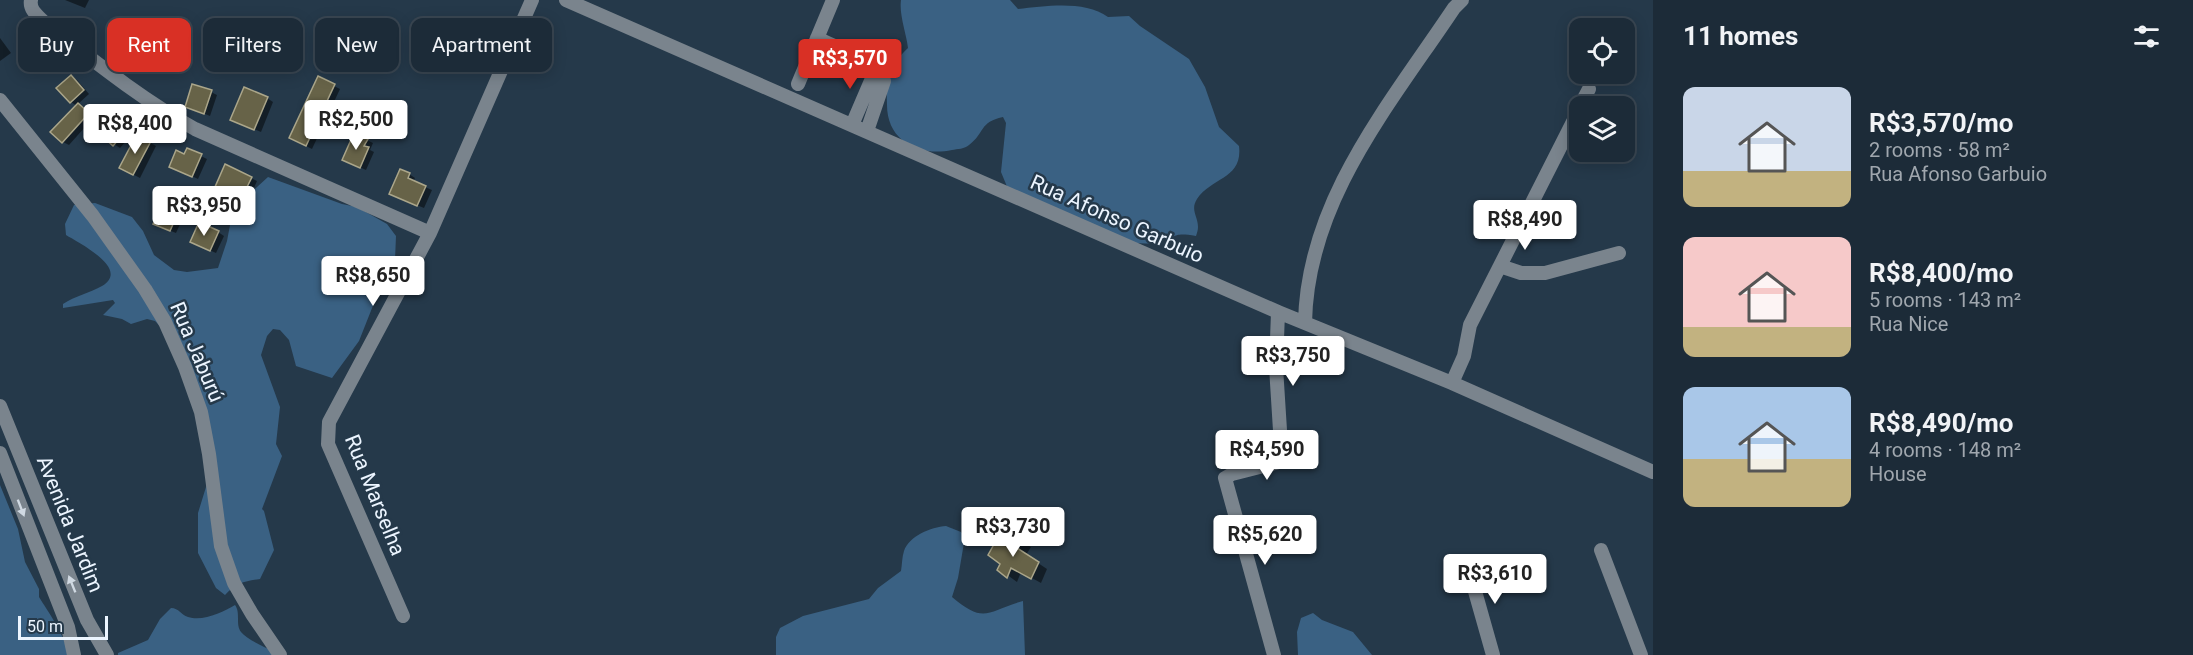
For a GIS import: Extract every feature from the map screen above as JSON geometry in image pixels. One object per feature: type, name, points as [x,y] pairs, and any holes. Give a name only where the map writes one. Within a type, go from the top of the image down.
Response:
[{"type":"street","name":"Rua Marselha","points":[[403,616],[328,444],[329,422],[430,233],[532,0]]},
{"type":"street","name":"Rua Afonso Garbuio","points":[[566,0],[1278,312],[1452,383],[1653,472]]},
{"type":"street","points":[[798,84],[833,0]]},
{"type":"street","points":[[1305,323],[1305,304],[1311,269],[1319,236],[1335,195],[1374,127],[1454,8],[1462,0]]},
{"type":"street","points":[[30,2],[35,13],[45,23],[159,109],[195,129],[430,233]]},
{"type":"street","points":[[817,38],[876,69],[884,77],[867,131]]},
{"type":"street","points":[[852,124],[876,69]]},
{"type":"street","points":[[1586,96],[1589,89]]},
{"type":"street","name":"Rua Jaburú","points":[[0,100],[93,216],[145,289],[165,322],[185,367],[201,412],[221,546],[234,583],[280,655]]},
{"type":"street","points":[[1452,383],[1464,356],[1470,325],[1569,129]]},
{"type":"street","points":[[1500,266],[1521,273],[1545,273],[1619,253]]},
{"type":"street","points":[[1274,655],[1225,478],[1232,474],[1288,460],[1276,367],[1278,312]]},
{"type":"street","name":"Avenida Jardim","points":[[0,406],[87,620],[107,655]]},
{"type":"street","name":"Avenida Jardim","points":[[0,453],[68,627],[73,648]]},
{"type":"street","points":[[1601,550],[1641,655]]},
{"type":"street","points":[[1467,563],[1493,655]]},
{"type":"street","points":[[68,627],[79,620],[87,620]]},
{"type":"street","points":[[73,648],[93,633]]},
{"type":"shaded area","points":[[901,0],[1010,0],[1018,9],[1077,6],[1108,17],[1129,16],[1189,59],[1205,87],[1219,127],[1239,146],[1236,165],[1225,177],[1203,192],[1195,203],[1194,210],[1198,223],[1196,236],[1179,235],[1149,243],[1123,241],[1008,189],[1001,172],[1006,123],[1003,117],[986,125],[974,141],[963,148],[940,152],[928,151],[907,144],[893,128],[888,118],[887,105],[887,87],[892,67],[908,48]]},
{"type":"shaded area","points":[[268,177],[342,204],[357,207],[387,224],[396,236],[395,260],[376,298],[359,341],[332,378],[296,366],[289,340],[280,330],[273,329],[267,336],[261,355],[280,407],[276,444],[282,456],[262,509],[274,550],[260,579],[241,583],[225,595],[216,588],[198,553],[198,513],[206,487],[210,453],[176,342],[155,321],[147,319],[131,324],[122,319],[103,315],[115,303],[113,300],[63,308],[63,304],[68,301],[102,286],[109,279],[110,272],[100,257],[66,235],[65,224],[74,205],[95,203],[132,217],[143,231],[154,255],[174,270],[187,272],[218,268],[227,241],[233,209]]},
{"type":"shaded area","points":[[0,485],[18,529],[25,562],[39,589],[39,597],[65,642],[67,655],[0,655]]},
{"type":"shaded area","points":[[946,526],[961,532],[965,537],[958,578],[952,597],[963,606],[979,613],[993,612],[1023,601],[1025,655],[776,655],[776,637],[780,628],[803,616],[869,599],[878,588],[901,571],[904,551],[911,541],[927,530]]},
{"type":"shaded area","points":[[235,605],[241,632],[279,655],[118,655],[148,640],[160,619],[171,608],[188,617],[200,618],[219,613]]},
{"type":"shaded area","points":[[1313,613],[1322,620],[1353,632],[1372,655],[1298,655],[1297,632],[1301,618]]},
{"type":"building","points":[[71,75],[84,90],[70,103],[56,88]]},
{"type":"building","points":[[318,76],[335,84],[306,146],[289,138]]},
{"type":"building","points":[[192,84],[212,90],[204,114],[185,107]]},
{"type":"building","points":[[244,87],[268,97],[254,130],[230,120]]},
{"type":"building","points":[[78,103],[89,113],[62,143],[50,132]]},
{"type":"building","points":[[112,106],[132,124],[113,146],[93,128]]},
{"type":"building","points":[[354,133],[368,139],[364,146],[369,147],[360,168],[342,160]]},
{"type":"building","points":[[137,134],[151,141],[133,175],[119,168]]},
{"type":"building","points":[[187,148],[202,154],[192,177],[169,167],[176,150],[184,154]]},
{"type":"building","points":[[225,164],[252,177],[241,199],[215,187]]},
{"type":"building","points":[[400,169],[410,173],[408,178],[426,186],[417,206],[389,194]]},
{"type":"building","points":[[169,190],[185,197],[170,231],[153,224]]},
{"type":"building","points":[[199,222],[219,231],[210,251],[190,242]]},
{"type":"building","points":[[1008,533],[1022,540],[1017,548],[1039,562],[1031,579],[1011,568],[1007,578],[997,570],[1000,564],[988,555],[997,539],[1003,544]]}]
